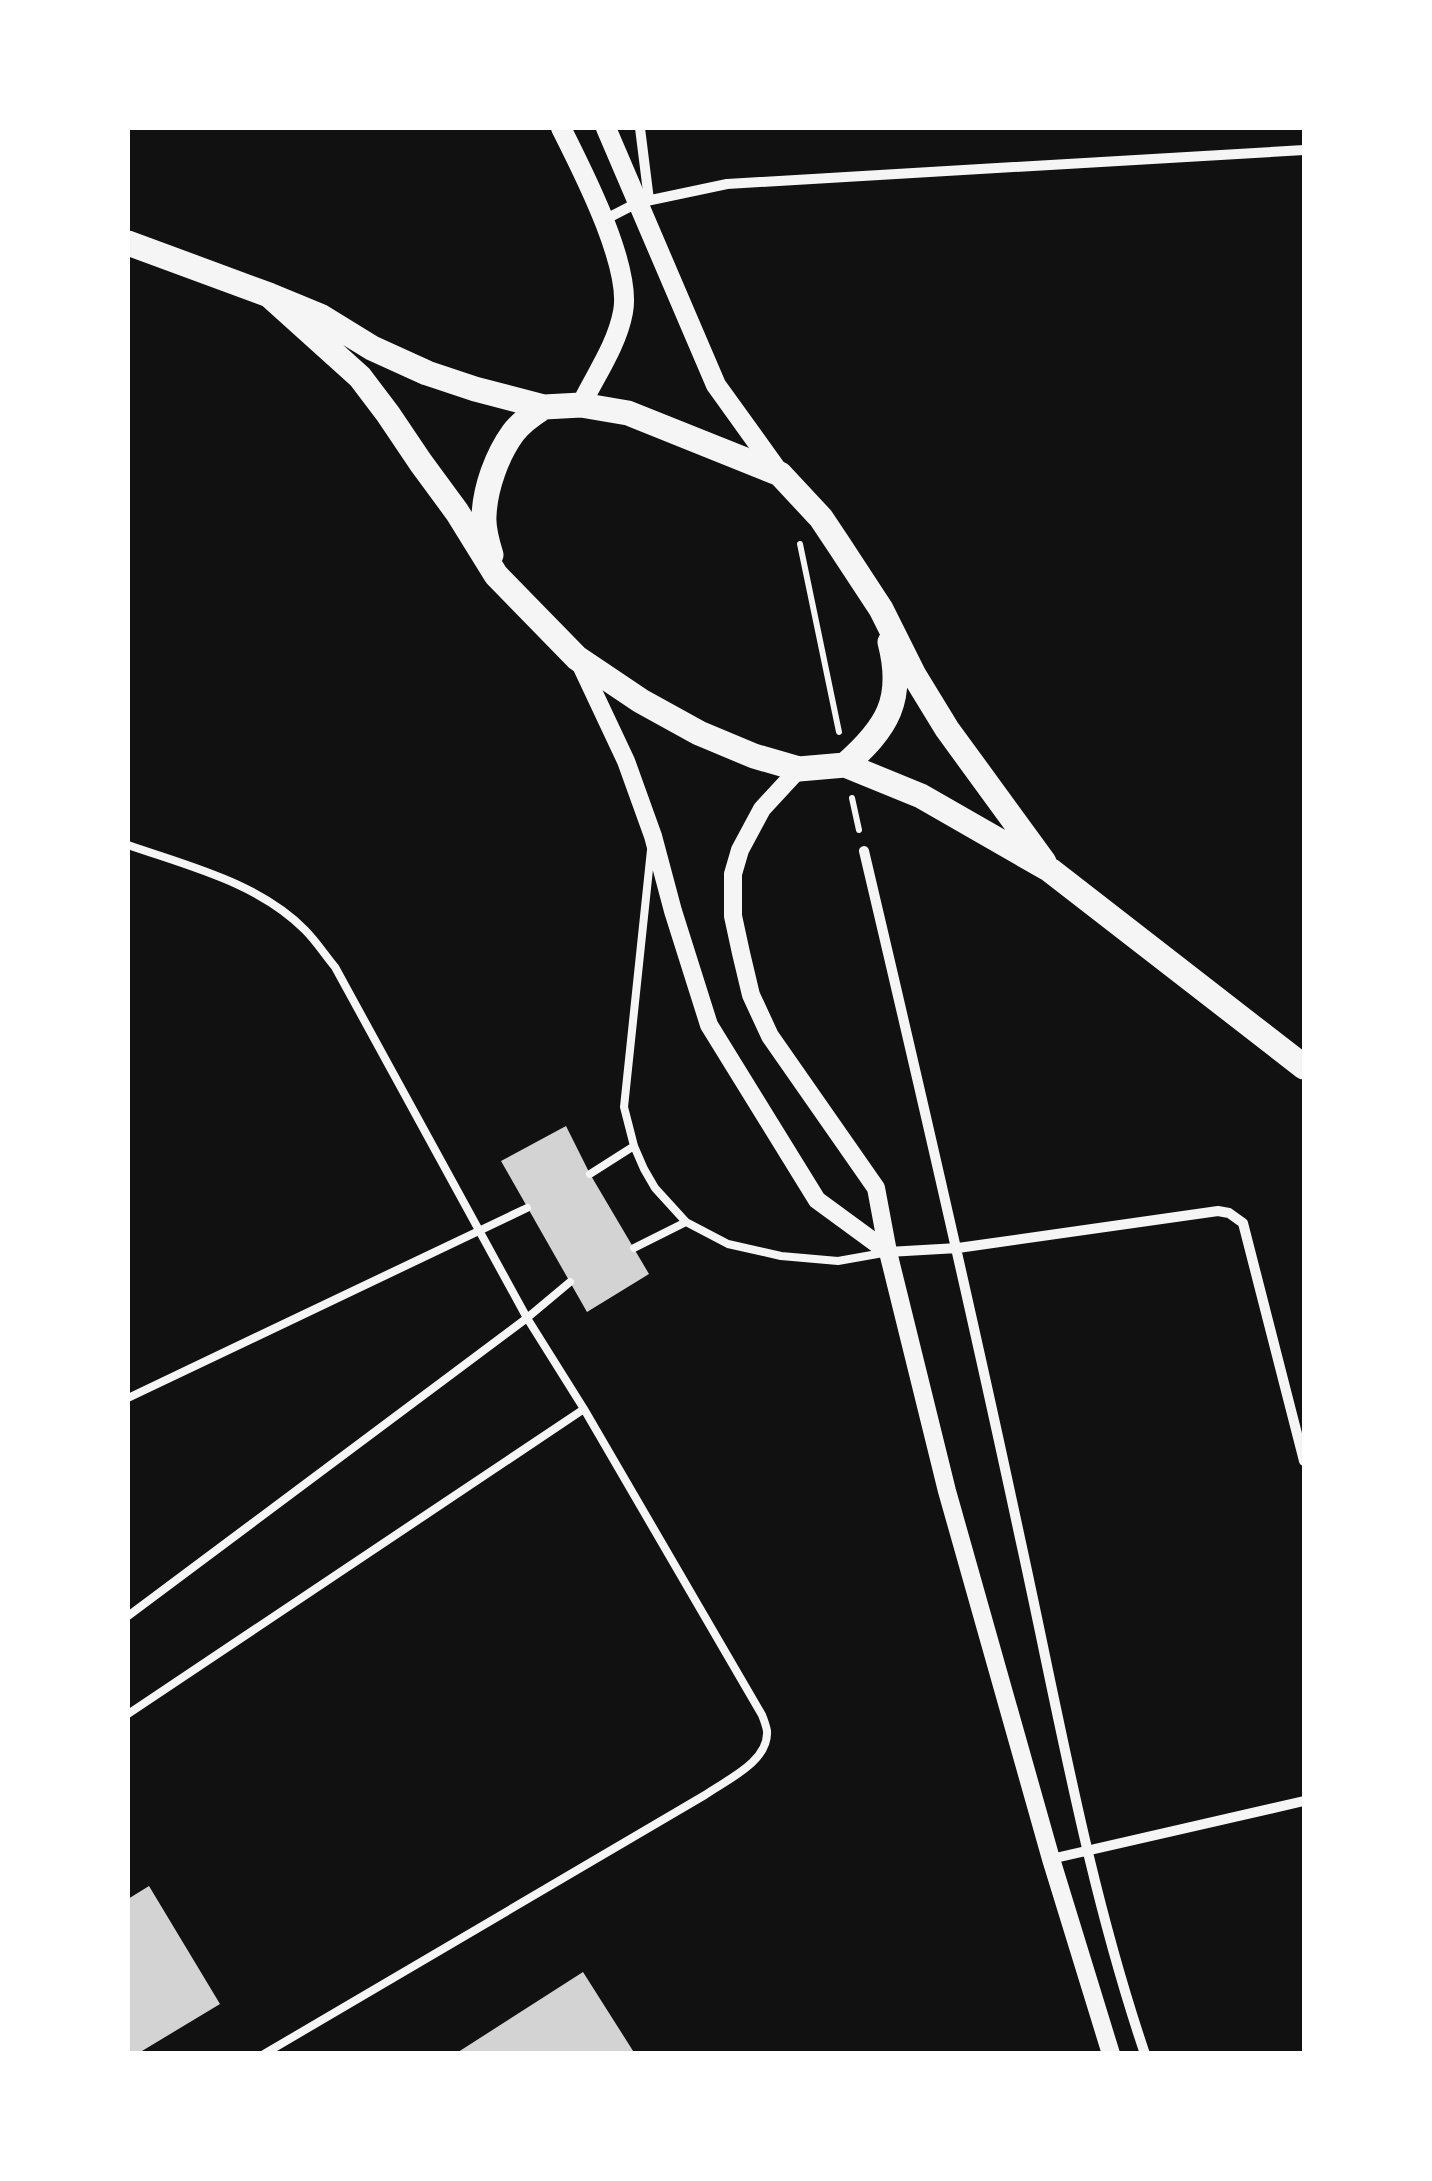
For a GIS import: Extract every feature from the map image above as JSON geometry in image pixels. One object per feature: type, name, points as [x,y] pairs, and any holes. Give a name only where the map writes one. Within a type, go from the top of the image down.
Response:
[{"type":"main road","points":[[561,128],[604,220],[619,270],[624,310],[581,406]]},
{"type":"main road","points":[[606,128],[643,201],[716,385],[780,474],[820,518],[881,608],[947,730],[1050,870]]},
{"type":"main road","points":[[128,243],[320,316],[372,348],[427,372],[544,407],[581,406],[628,413],[780,474]]},
{"type":"main road","points":[[268,294],[360,377],[457,512],[496,575],[577,658],[640,701],[699,733],[754,756],[799,769],[845,765],[921,796],[1050,870],[1304,1066]]},
{"type":"main road","points":[[496,575],[484,530],[488,491],[514,432],[544,407]]},
{"type":"main road","points":[[845,765],[866,746],[891,712],[894,656],[881,608]]},
{"type":"street","points":[[640,128],[643,201]]},
{"type":"street","points":[[604,220],[643,201],[727,184],[1304,150]]},
{"type":"street","points":[[577,658],[626,761],[653,836],[709,1025],[816,1200],[888,1252],[958,1248],[1218,1211],[1229,1213],[1243,1223],[1304,1462]]},
{"type":"street","points":[[799,769],[762,809],[740,850],[734,874],[733,916],[751,994],[770,1036],[876,1188],[947,1492],[1111,2054]]},
{"type":"street","points":[[864,851],[958,1248],[1088,1850],[1119,1977],[1145,2054]]},
{"type":"street","points":[[1051,1859],[1304,1801]]},
{"type":"lane","points":[[653,836],[624,1107],[634,1146],[655,1188],[686,1222],[728,1244],[781,1256],[838,1260],[888,1252]]},
{"type":"lane","points":[[128,844],[266,898],[305,930],[335,967],[527,1318],[762,1715],[767,1733],[764,1748],[754,1761],[705,1795],[264,2054]]},
{"type":"lane","points":[[590,1174],[634,1146]]},
{"type":"lane","points":[[128,1398],[526,1208]]},
{"type":"lane","points":[[634,1248],[686,1222]]},
{"type":"lane","points":[[128,1616],[570,1282]]},
{"type":"lane","points":[[128,1714],[584,1409]]},
{"type":"path","points":[[799,539],[864,851]]},
{"type":"building","points":[[566,1126],[649,1274],[587,1312],[501,1161]]},
{"type":"building","points":[[149,1886],[220,2004],[137,2054],[128,2054],[128,1899]]},
{"type":"building","points":[[583,1972],[635,2054],[455,2054]]}]
